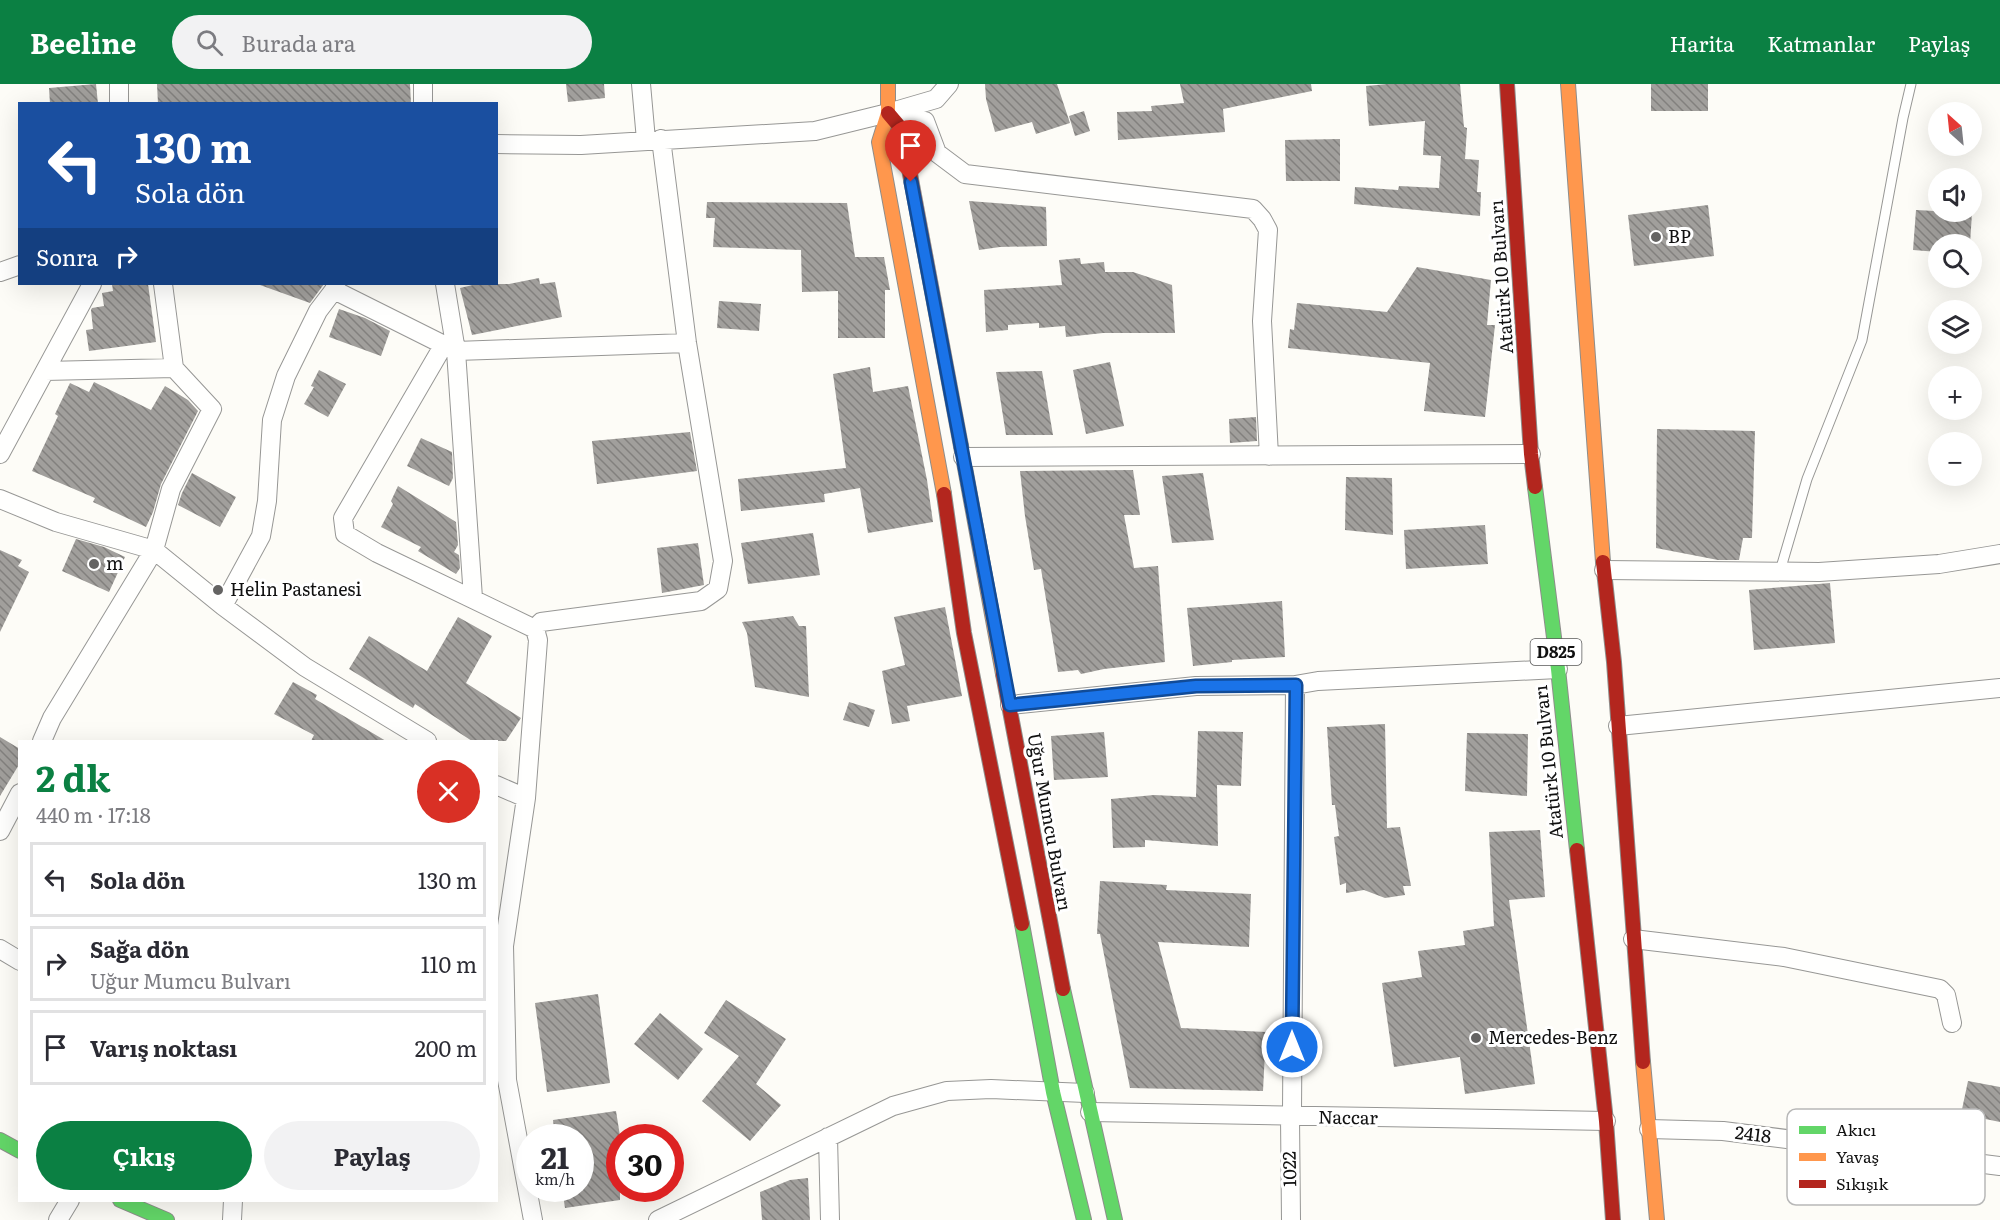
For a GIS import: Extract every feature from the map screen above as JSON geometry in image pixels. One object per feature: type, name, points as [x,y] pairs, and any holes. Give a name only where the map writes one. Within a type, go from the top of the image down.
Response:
[{"type":"main road","name":"Uğur Mumcu Bulvarı","points":[[888,84],[888,113],[879,142],[942,477],[964,633],[1003,824],[1053,1092],[1084,1220]]},
{"type":"main road","name":"Atatürk 10 Bulvarı","points":[[1507,84],[1531,454],[1558,669],[1606,1121],[1613,1220]]},
{"type":"main road","points":[[1568,84],[1604,570],[1614,662],[1633,939],[1657,1220]]},
{"type":"main road","name":"Uğur Mumcu Bulvarı","points":[[888,113],[899,126],[907,159],[1041,879],[1085,1094],[1115,1220]]},
{"type":"main road","points":[[0,1140],[18,1150]]},
{"type":"main road","points":[[125,1202],[166,1220]]},
{"type":"street","points":[[119,84],[119,102]]},
{"type":"street","points":[[423,84],[423,102]]},
{"type":"street","points":[[535,628],[541,622],[701,601],[718,589],[723,561],[653,139],[640,84]]},
{"type":"street","points":[[498,144],[581,145],[815,131],[936,99],[950,84]]},
{"type":"street","points":[[888,113],[925,121],[937,153],[965,174],[1253,209],[1268,230],[1262,321],[1269,456]]},
{"type":"street","points":[[0,272],[18,267]]},
{"type":"street","points":[[0,454],[91,285]]},
{"type":"street","points":[[42,740],[52,718],[154,550],[171,489],[212,409],[174,368],[163,285]]},
{"type":"street","points":[[446,285],[449,348],[473,598]]},
{"type":"street","points":[[223,606],[261,536],[267,501],[272,420],[286,376],[318,311],[335,287],[449,348],[687,343]]},
{"type":"street","points":[[449,348],[343,518],[345,534],[377,553],[535,628]]},
{"type":"street","points":[[45,371],[174,368]]},
{"type":"street","points":[[963,457],[1531,454]]},
{"type":"street","points":[[0,499],[56,522],[154,550],[223,606],[305,667],[425,740]]},
{"type":"street","points":[[1604,570],[1819,572],[1939,564],[2000,554]]},
{"type":"street","points":[[533,1220],[507,1080],[500,946],[526,798],[538,640],[535,628]]},
{"type":"street","points":[[1010,705],[1196,686],[1296,685],[1318,681],[1558,669]]},
{"type":"street","name":"1022","points":[[1291,1220],[1290,1117],[1292,1111],[1296,685]]},
{"type":"street","points":[[1618,726],[2000,688]]},
{"type":"street","points":[[498,786],[526,798]]},
{"type":"street","points":[[0,831],[13,801]]},
{"type":"street","points":[[1633,939],[1784,957],[1940,989],[1946,995],[1952,1023]]},
{"type":"street","points":[[0,949],[18,960]]},
{"type":"street","points":[[658,1220],[893,1106],[947,1091],[991,1089],[1085,1094]]},
{"type":"street","name":"Naccar","points":[[1090,1112],[1606,1121]]},
{"type":"street","name":"2418","points":[[1649,1129],[1723,1131],[1787,1139]]},
{"type":"street","points":[[828,1137],[830,1220]]},
{"type":"street","name":"2418","points":[[1985,1164],[2000,1166]]},
{"type":"street","points":[[58,1220],[69,1202]]},
{"type":"street","points":[[232,1220],[233,1202]]},
{"type":"lane","points":[[1780,571],[1807,479],[1862,340],[1911,84]]},
{"type":"building","points":[[96,84],[98,102],[50,102],[49,88]]},
{"type":"building","points":[[157,84],[410,84],[411,102],[158,102]]},
{"type":"building","points":[[566,84],[604,84],[605,98],[568,102]]},
{"type":"building","points":[[985,84],[1057,84],[1070,123],[1036,134],[1032,122],[995,132],[986,99]]},
{"type":"building","points":[[1180,84],[1311,84],[1312,91],[1223,109],[1225,132],[1118,140],[1117,112],[1152,111],[1151,106],[1184,103]]},
{"type":"building","points":[[1460,84],[1464,127],[1467,128],[1465,159],[1479,160],[1477,192],[1481,192],[1480,216],[1354,204],[1355,187],[1398,190],[1399,186],[1439,188],[1441,156],[1423,155],[1425,121],[1369,126],[1366,86]]},
{"type":"building","points":[[1651,84],[1708,84],[1708,111],[1651,111]]},
{"type":"building","points":[[1084,111],[1090,131],[1075,136],[1069,116]]},
{"type":"building","points":[[1340,139],[1340,181],[1286,181],[1285,140]]},
{"type":"building","points":[[969,201],[1046,207],[1047,246],[979,250]]},
{"type":"building","points":[[707,202],[847,203],[855,257],[884,257],[890,290],[885,290],[885,338],[838,338],[838,291],[802,292],[801,250],[713,247],[715,218],[706,218]]},
{"type":"building","points":[[1708,205],[1714,256],[1634,266],[1628,215]]},
{"type":"building","points":[[1916,210],[1928,211],[1928,222],[1971,222],[1971,234],[1928,234],[1928,251],[1913,250]]},
{"type":"building","points":[[1080,258],[1081,264],[1104,262],[1105,272],[1133,272],[1172,285],[1175,333],[1103,333],[1066,337],[1065,326],[1039,328],[1039,323],[1008,325],[1008,330],[986,332],[984,290],[1062,285],[1059,260]]},
{"type":"building","points":[[1417,267],[1491,280],[1487,325],[1495,325],[1485,417],[1424,411],[1430,363],[1288,348],[1290,329],[1294,330],[1297,303],[1387,312]]},
{"type":"building","points":[[539,278],[540,284],[555,282],[562,317],[472,335],[460,288],[473,285],[509,284]]},
{"type":"building","points":[[112,285],[148,285],[156,342],[89,351],[86,330],[93,329],[91,310],[104,306],[102,293],[113,291]]},
{"type":"building","points":[[260,285],[323,285],[310,303]]},
{"type":"building","points":[[719,301],[761,304],[759,331],[717,328]]},
{"type":"building","points":[[339,309],[365,318],[390,331],[381,356],[329,337]]},
{"type":"building","points":[[1110,362],[1124,426],[1086,434],[1073,370]]},
{"type":"building","points":[[870,367],[873,392],[908,386],[933,522],[868,533],[860,488],[824,494],[825,502],[741,511],[738,479],[846,468],[833,374]]},
{"type":"building","points":[[319,370],[346,384],[328,417],[304,404],[314,387],[311,386]]},
{"type":"building","points":[[1042,371],[1053,435],[1006,435],[996,372]]},
{"type":"building","points":[[94,382],[151,410],[165,386],[188,400],[198,411],[161,484],[146,527],[93,502],[95,498],[32,471],[58,416],[55,414],[70,383],[89,392]]},
{"type":"building","points":[[1256,417],[1257,441],[1230,443],[1229,419]]},
{"type":"building","points":[[1657,429],[1755,431],[1752,538],[1743,538],[1739,560],[1718,560],[1656,548]]},
{"type":"building","points":[[690,432],[697,471],[597,484],[592,441]]},
{"type":"building","points":[[421,438],[452,452],[453,478],[449,486],[407,466]]},
{"type":"building","points":[[1133,470],[1140,515],[1124,515],[1134,568],[1158,566],[1165,662],[1081,674],[1078,670],[1058,672],[1041,569],[1034,570],[1020,471]]},
{"type":"building","points":[[192,473],[236,497],[220,527],[178,505]]},
{"type":"building","points":[[1203,473],[1214,540],[1172,543],[1162,476]]},
{"type":"building","points":[[1346,477],[1392,478],[1393,535],[1345,530]]},
{"type":"building","points":[[398,486],[456,522],[458,545],[454,552],[459,555],[460,568],[456,574],[418,551],[421,547],[381,527],[393,504],[391,501]]},
{"type":"building","points":[[1485,525],[1488,564],[1406,569],[1404,530]]},
{"type":"building","points":[[813,533],[820,575],[748,584],[741,543]]},
{"type":"building","name":"m","points":[[76,539],[104,547],[125,557],[109,592],[62,571]]},
{"type":"building","points":[[698,543],[704,585],[662,593],[657,548]]},
{"type":"building","points":[[0,550],[22,560],[18,566],[29,572],[0,632]]},
{"type":"building","points":[[1830,583],[1835,643],[1754,650],[1749,590]]},
{"type":"building","points":[[1282,601],[1285,657],[1232,660],[1232,662],[1193,666],[1187,608]]},
{"type":"building","points":[[945,607],[962,696],[907,706],[910,721],[892,724],[882,671],[905,665],[894,617]]},
{"type":"building","points":[[793,616],[799,626],[806,626],[809,697],[755,687],[747,633],[742,622]]},
{"type":"building","points":[[458,617],[492,636],[466,683],[521,718],[506,741],[470,740],[415,704],[413,708],[349,669],[369,636],[427,671]]},
{"type":"building","points":[[293,682],[317,695],[315,699],[384,740],[312,740],[314,735],[274,714]]},
{"type":"building","points":[[849,702],[875,710],[869,727],[843,720]]},
{"type":"building","points":[[1385,724],[1387,828],[1400,827],[1411,886],[1403,886],[1405,895],[1385,898],[1364,890],[1346,893],[1346,883],[1340,885],[1334,837],[1339,836],[1335,805],[1332,805],[1327,727]]},
{"type":"building","points":[[1198,731],[1243,732],[1241,786],[1217,785],[1218,846],[1145,840],[1145,847],[1113,848],[1111,799],[1154,795],[1196,797]]},
{"type":"building","points":[[1104,732],[1108,777],[1054,780],[1051,736]]},
{"type":"building","points":[[1467,733],[1528,734],[1527,796],[1465,791]]},
{"type":"building","points":[[0,737],[18,748],[18,766],[0,796]]},
{"type":"building","points":[[1540,830],[1545,897],[1509,900],[1535,1084],[1465,1094],[1460,1057],[1394,1067],[1382,983],[1422,977],[1418,951],[1465,945],[1463,931],[1494,926],[1489,832]]},
{"type":"building","points":[[1100,881],[1167,885],[1166,890],[1251,894],[1249,947],[1158,942],[1181,1028],[1266,1032],[1263,1091],[1130,1088],[1100,934],[1097,934]]},
{"type":"building","points":[[598,994],[610,1083],[547,1092],[535,1003]]},
{"type":"building","points":[[726,1000],[786,1039],[756,1084],[781,1105],[750,1141],[702,1101],[739,1056],[704,1033]]},
{"type":"building","points":[[660,1013],[703,1049],[678,1080],[634,1044]]},
{"type":"building","points":[[1968,1081],[2000,1087],[2000,1122],[1985,1119],[1985,1109],[1962,1109]]},
{"type":"building","points":[[616,1111],[618,1124],[606,1124],[606,1202],[565,1208],[564,1202],[594,1202],[594,1124],[553,1124],[553,1120]]},
{"type":"building","points":[[808,1178],[810,1220],[762,1220],[760,1192],[790,1180]]},
{"type":"traffic: fast","points":[[1535,487],[1558,669],[1577,850]]},
{"type":"traffic: fast","points":[[1022,924],[1053,1092],[1084,1220]]},
{"type":"traffic: fast","points":[[1063,989],[1115,1220]]},
{"type":"traffic: fast","points":[[0,1140],[18,1150]]},
{"type":"traffic: fast","points":[[125,1202],[167,1220]]},
{"type":"traffic: slow","points":[[888,84],[888,113],[879,142],[944,494]]},
{"type":"traffic: slow","points":[[1568,84],[1603,562]]},
{"type":"traffic: slow","points":[[961,446],[1003,674]]},
{"type":"traffic: slow","points":[[1643,1062],[1657,1220]]},
{"type":"traffic: jam","points":[[1507,84],[1535,487]]},
{"type":"traffic: jam","points":[[888,113],[899,126],[907,158],[961,446]]},
{"type":"traffic: jam","points":[[944,494],[964,633],[1022,924]]},
{"type":"traffic: jam","points":[[1603,562],[1614,662],[1643,1062]]},
{"type":"traffic: jam","points":[[1003,674],[1063,989]]},
{"type":"traffic: jam","points":[[1577,850],[1606,1121],[1613,1220]]},
{"type":"place","name":"BP","points":[[1656,237]]},
{"type":"place","name":"m","points":[[94,564]]},
{"type":"place","name":"Helin Pastanesi","points":[[218,590]]},
{"type":"place","name":"Mercedes-Benz","points":[[1476,1038]]},
{"type":"route","points":[[911,182],[1010,705],[1196,686],[1296,685],[1292,1047]]}]
